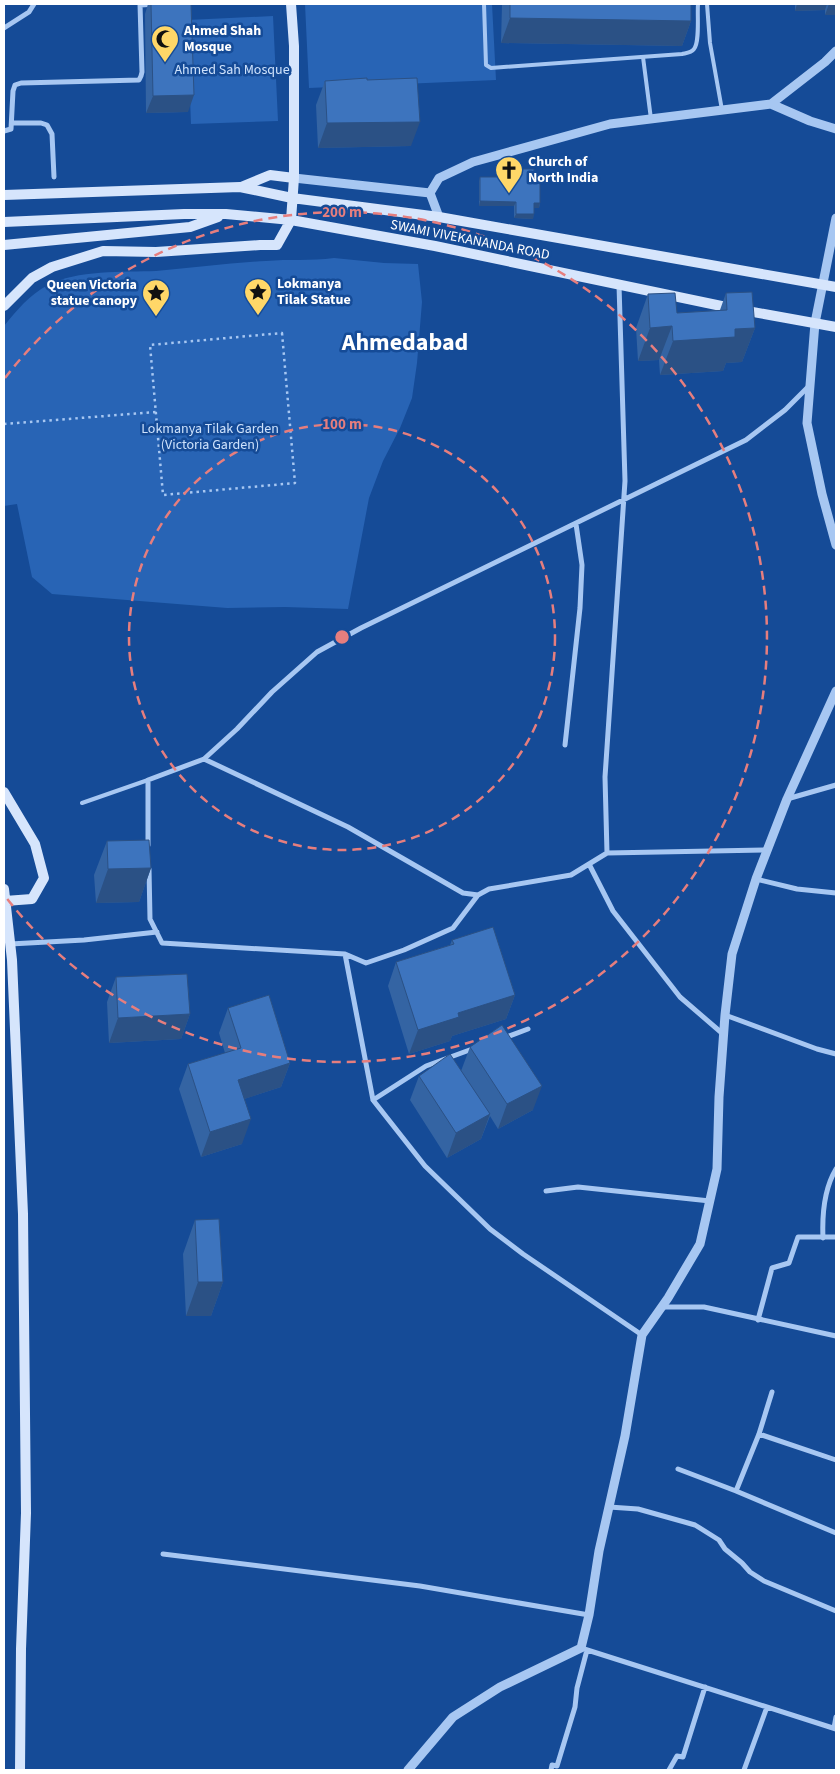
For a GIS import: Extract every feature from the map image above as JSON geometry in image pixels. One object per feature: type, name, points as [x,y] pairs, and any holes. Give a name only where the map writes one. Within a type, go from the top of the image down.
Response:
[{"type":"main road","points":[[4,306],[32,278],[45,270],[102,251],[156,252],[277,245],[291,220],[294,178],[294,46],[290,4]]},
{"type":"main road","points":[[240,187],[270,175],[294,178]]},
{"type":"main road","points":[[4,195],[240,187],[292,198],[438,217],[836,288]]},
{"type":"main road","name":"SWAMI VIVEKANANDA ROAD","points":[[4,222],[184,214],[226,214],[291,220],[435,246],[731,308],[836,327]]},
{"type":"main road","points":[[4,245],[190,228],[226,214]]},
{"type":"main road","points":[[4,792],[35,844],[44,878],[32,899],[5,900]]},
{"type":"main road","points":[[4,889],[10,944],[18,1096],[24,1272],[26,1513],[21,1649],[20,1770]]},
{"type":"street","points":[[4,28],[29,12],[34,4]]},
{"type":"street","points":[[4,131],[11,129],[15,85],[21,83],[139,80],[142,72],[140,4],[158,4]]},
{"type":"street","points":[[438,217],[430,193],[438,178],[473,162],[610,124],[771,104],[825,62],[836,51]]},
{"type":"street","points":[[771,104],[810,120],[836,128]]},
{"type":"street","points":[[12,123],[41,123],[47,125],[52,134],[54,177]]},
{"type":"street","points":[[294,178],[430,193]]},
{"type":"street","points":[[836,218],[815,323],[807,423],[822,494],[836,545]]},
{"type":"street","points":[[607,853],[605,777],[624,501],[622,348],[619,285]]},
{"type":"street","points":[[149,856],[148,780],[204,759],[237,729],[272,692],[317,652],[361,628],[746,440],[785,410],[810,385]]},
{"type":"street","points":[[565,744],[580,608],[582,565],[576,524]]},
{"type":"street","points":[[551,1770],[552,1765],[557,1766],[575,1707],[599,1551],[625,1436],[642,1335],[662,1307],[700,1244],[710,1201],[717,1169],[723,1034],[732,954],[756,879],[787,799],[836,691]]},
{"type":"street","points":[[204,759],[348,827],[463,894],[478,895]]},
{"type":"street","points":[[787,799],[836,785]]},
{"type":"street","points":[[149,866],[150,919],[162,943],[345,954],[366,963],[404,950],[453,928],[478,895],[489,889],[571,875],[607,853],[768,850]]},
{"type":"street","points":[[589,864],[614,911],[680,997],[723,1034]]},
{"type":"street","points":[[756,879],[797,889],[836,893]]},
{"type":"street","points":[[10,944],[84,940],[157,932]]},
{"type":"street","points":[[345,954],[373,1100],[425,1166],[490,1229],[523,1254],[642,1335]]},
{"type":"street","points":[[725,1015],[817,1049],[836,1054]]},
{"type":"street","points":[[500,1039],[528,1029]]},
{"type":"street","points":[[373,1100],[426,1066],[482,1046]]},
{"type":"street","points":[[823,1238],[822,1223],[826,1198],[836,1169]]},
{"type":"street","points":[[546,1190],[578,1188],[710,1201]]},
{"type":"street","points":[[758,1320],[772,1268],[789,1263],[798,1237],[836,1237]]},
{"type":"street","points":[[662,1307],[704,1307],[836,1336]]},
{"type":"street","points":[[736,1491],[759,1434],[772,1392]]},
{"type":"street","points":[[759,1434],[836,1460]]},
{"type":"street","points":[[678,1469],[836,1533]]},
{"type":"street","points":[[609,1507],[638,1510],[695,1526],[718,1540],[750,1572],[764,1581],[836,1611]]},
{"type":"street","points":[[162,1554],[420,1586],[589,1616]]},
{"type":"street","points":[[408,1770],[453,1716],[500,1687],[584,1649],[835,1728],[836,1717]]},
{"type":"street","points":[[670,1770],[677,1756],[683,1757],[705,1687]]},
{"type":"street","points":[[744,1770],[767,1707]]},
{"type":"lane","points":[[484,4],[484,56],[486,65],[491,68],[682,54],[694,49],[698,4]]},
{"type":"lane","points":[[707,4],[710,43],[722,111]]},
{"type":"lane","points":[[643,57],[651,119]]},
{"type":"lane","points":[[82,803],[148,780]]},
{"type":"path","points":[[282,333],[295,483],[163,495],[156,412],[150,344],[282,333]]},
{"type":"path","points":[[4,424],[156,412]]},
{"type":"green space","points":[[305,4],[492,4],[496,80],[309,88]]},
{"type":"green space","name":"Ahmed Sah Mosque","points":[[273,16],[278,121],[191,124],[187,20]]},
{"type":"green space","name":"Lokmanya Tilak Garden (Victoria Garden)","points":[[334,258],[418,264],[422,302],[412,398],[400,428],[383,461],[369,498],[348,609],[227,608],[52,594],[32,577],[17,504],[4,506],[4,326],[29,298],[59,280],[86,274],[156,271],[275,260]]},
{"type":"building","name":"Ahmed Shah Mosque","points":[[151,4],[191,4],[194,95],[153,96]]},
{"type":"building","points":[[510,4],[691,4],[691,21],[510,18]]},
{"type":"building","points":[[367,78],[367,80],[417,78],[420,122],[327,123],[325,81]]},
{"type":"building","name":"Church of North India","points":[[517,169],[534,169],[534,177],[540,177],[540,203],[534,203],[534,214],[516,214],[516,202],[480,201],[480,177],[517,177]]},
{"type":"building","points":[[752,292],[755,328],[735,329],[735,337],[673,341],[672,326],[650,328],[648,294],[675,293],[677,313],[727,310],[726,293]]},
{"type":"building","points":[[149,840],[151,868],[108,869],[107,841]]},
{"type":"building","points":[[493,927],[515,995],[458,1013],[459,1017],[418,1030],[396,962],[454,944],[452,940]]},
{"type":"building","points":[[187,974],[190,1014],[118,1018],[116,977]]},
{"type":"building","points":[[269,995],[290,1063],[238,1080],[251,1119],[210,1132],[188,1064],[241,1048],[228,1008]]},
{"type":"building","points":[[502,1025],[542,1086],[507,1104],[470,1047]]},
{"type":"building","points":[[450,1054],[490,1114],[456,1133],[419,1076]]},
{"type":"building","points":[[219,1219],[223,1282],[198,1282],[195,1220]]},
{"type":"place","name":"Ahmed Shah Mosque","points":[[165,63]]},
{"type":"place","name":"Church of North India","points":[[509,194]]},
{"type":"place","name":"Lokmanya Tilak Statue","points":[[258,316]]},
{"type":"place","name":"Queen Victoria statue canopy","points":[[156,317]]},
{"type":"district","name":"Ahmedabad","points":[[405,342]]}]
